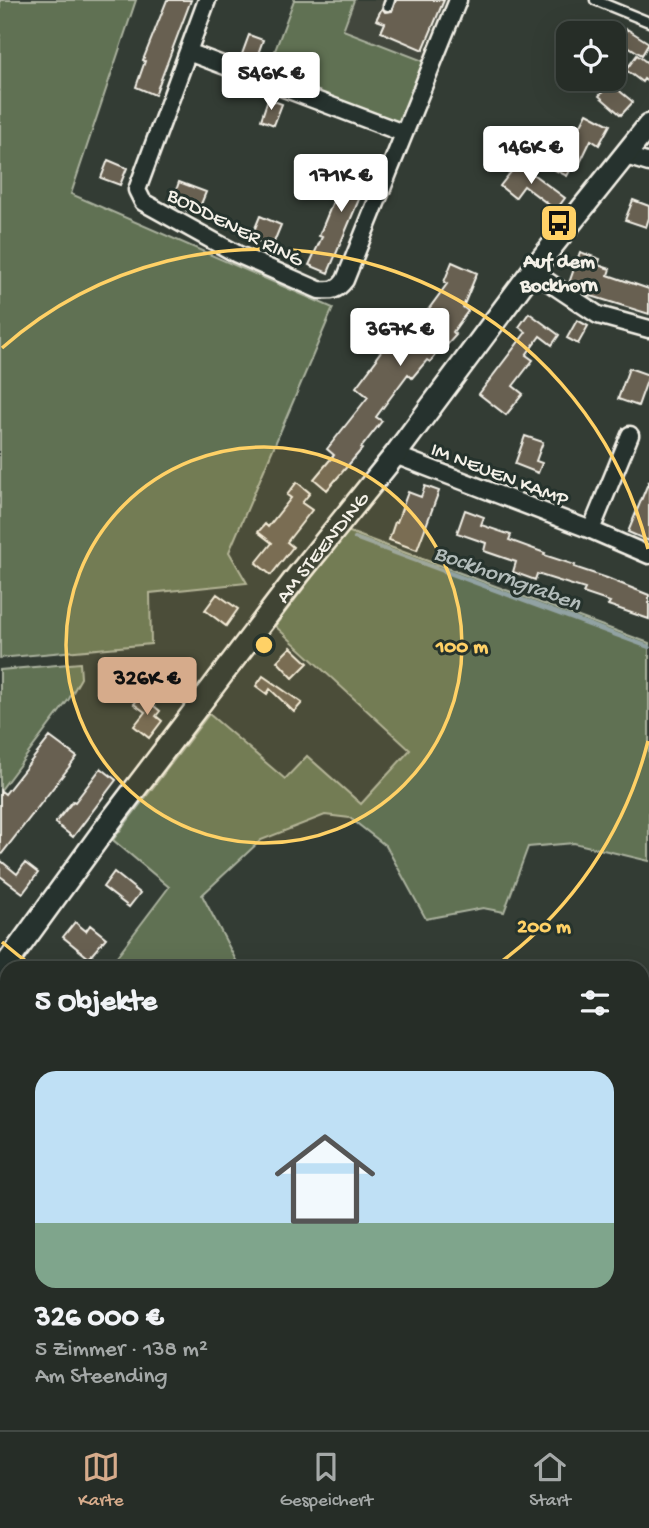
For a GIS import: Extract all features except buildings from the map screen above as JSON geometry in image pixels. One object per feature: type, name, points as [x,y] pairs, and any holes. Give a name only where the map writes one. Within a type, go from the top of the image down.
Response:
[{"type":"street","name":"BODDENER RING","points":[[207,0],[137,190],[143,202],[237,254],[319,290],[331,291],[340,287],[345,280],[458,0]]},
{"type":"street","points":[[188,52],[403,133]]},
{"type":"street","name":"AM STEENDING","points":[[9,961],[109,823],[287,590],[395,455],[532,271],[649,125]]},
{"type":"street","points":[[626,156],[649,163]]},
{"type":"street","points":[[532,271],[598,314],[649,329]]},
{"type":"street","points":[[591,530],[631,435]]},
{"type":"street","name":"IM NEUEN KAMP","points":[[395,455],[649,555]]},
{"type":"lane","points":[[595,0],[649,22]]},
{"type":"shaded area","points":[[354,0],[451,0],[426,62],[343,30]]},
{"type":"green space","points":[[0,0],[136,0],[71,194],[333,308],[229,552],[247,583],[150,593],[151,644],[0,658]]},
{"type":"green space","points":[[294,0],[354,0],[343,30],[426,62],[401,124],[267,72]]},
{"type":"green space","points":[[347,531],[649,643],[649,861],[574,843],[528,847],[504,912],[483,908],[426,919],[386,846],[350,818],[325,815],[261,840],[202,895],[236,961],[113,961],[169,887],[113,840],[209,714],[285,779],[307,756],[361,804],[410,750],[275,626]]},
{"type":"green space","points":[[80,663],[81,678],[69,699],[0,791],[0,670]]},
{"type":"waterway","name":"Bockhorngraben","points":[[355,538],[649,647]]},
{"type":"place","name":"Auf dem Bockhorn","points":[[559,223]]}]
